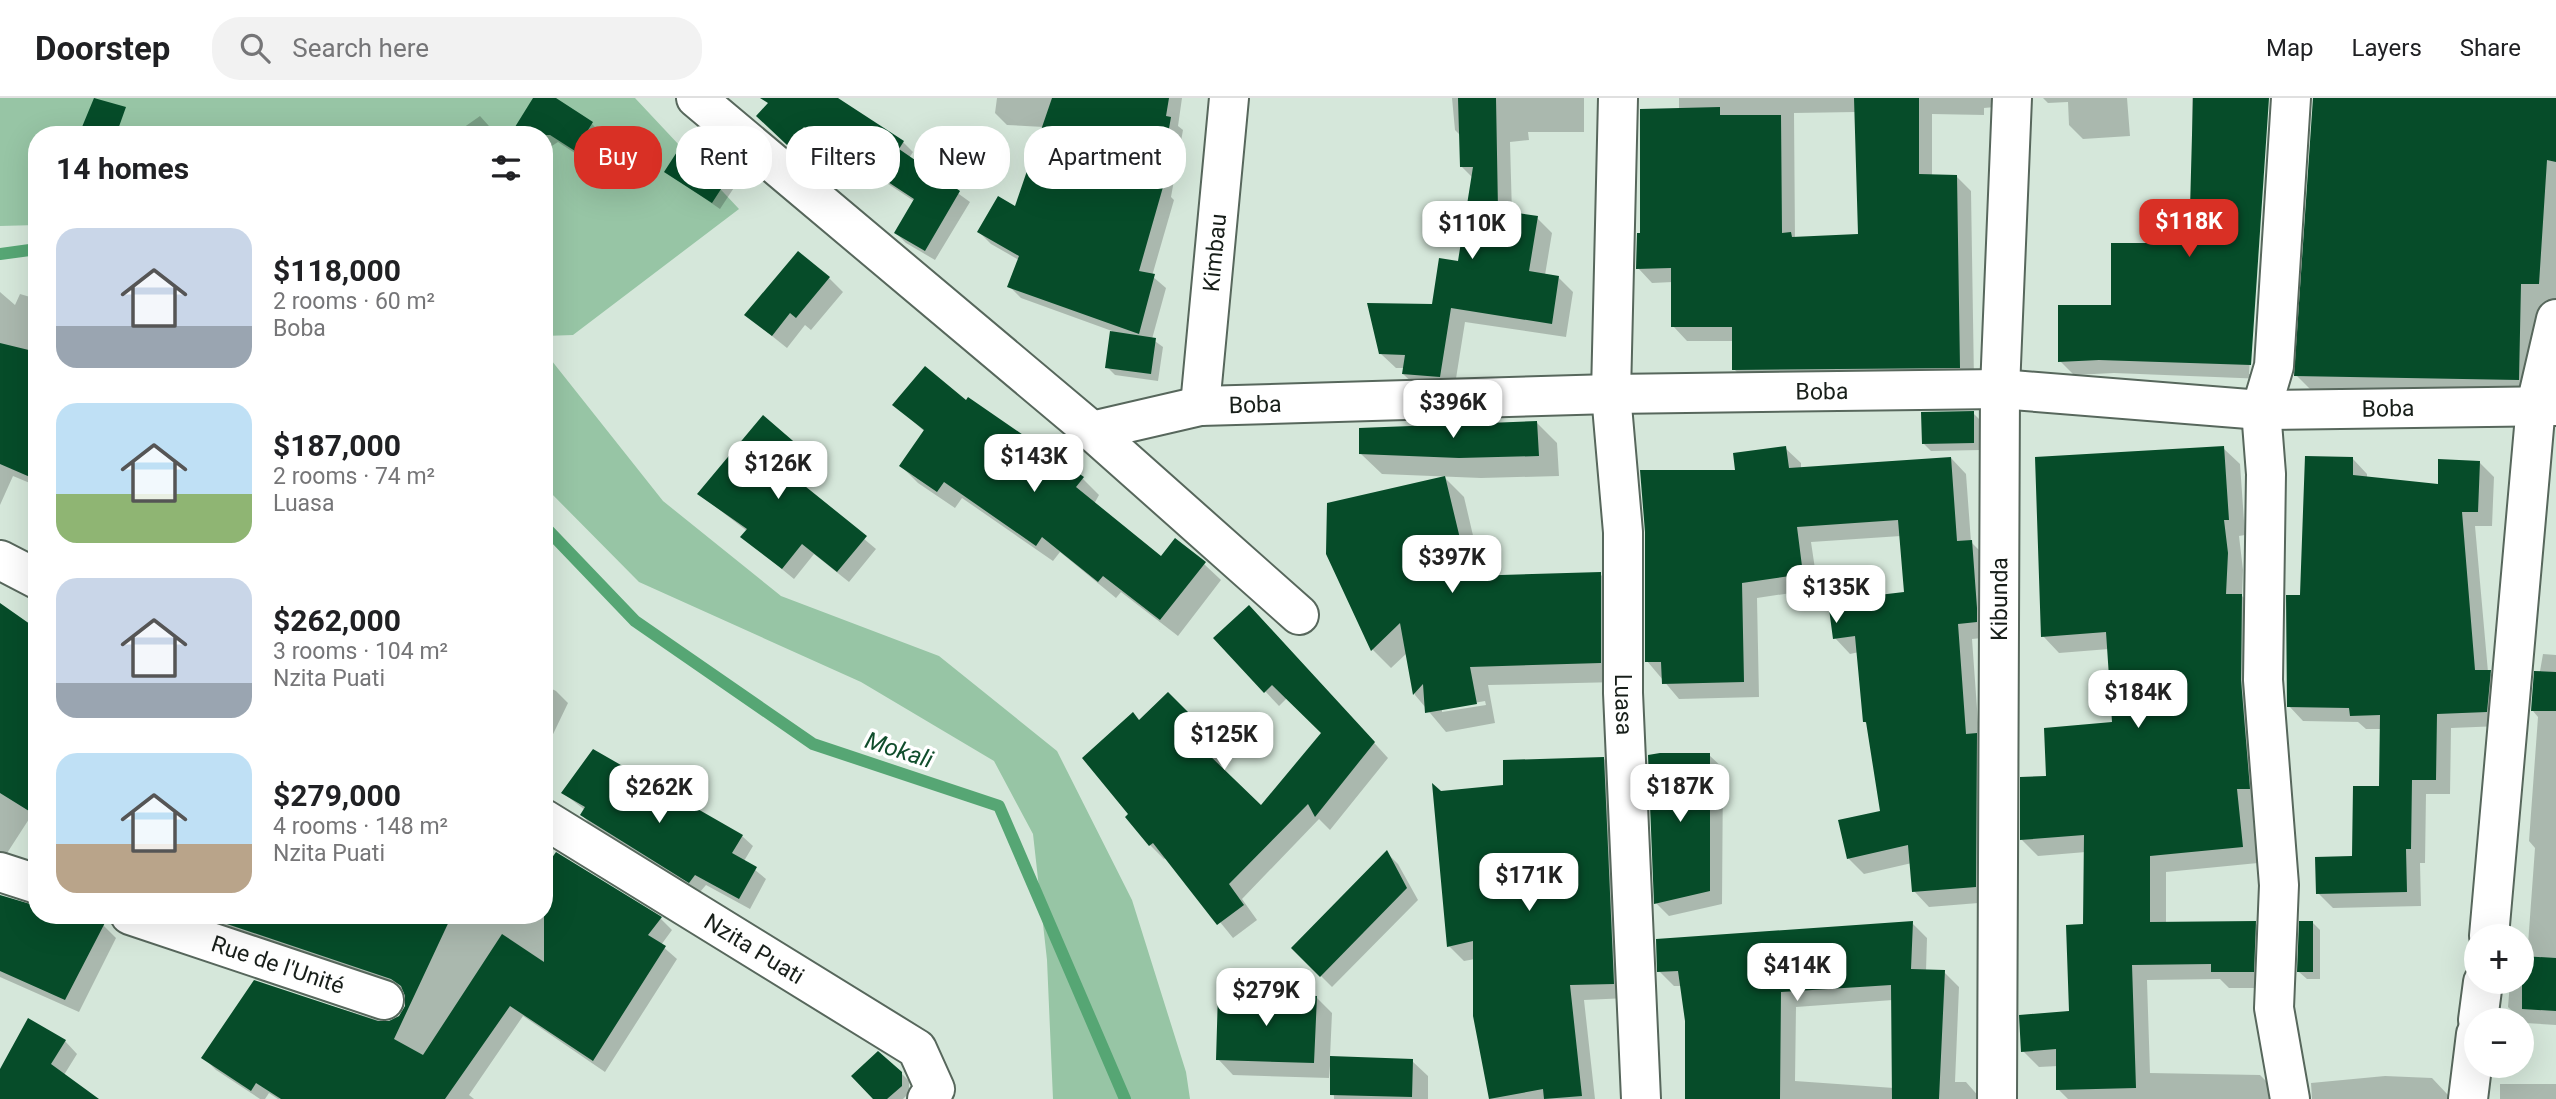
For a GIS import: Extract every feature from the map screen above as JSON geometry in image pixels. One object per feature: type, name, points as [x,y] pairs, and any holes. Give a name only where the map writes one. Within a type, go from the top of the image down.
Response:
[{"type":"street","points":[[696,98],[1092,430],[1299,615]]},
{"type":"street","name":"Kimbau","points":[[1200,406],[1229,98]]},
{"type":"street","name":"Luasa","points":[[1618,98],[1611,394],[1623,532],[1623,693],[1641,1099]]},
{"type":"street","name":"Kibunda","points":[[1997,1099],[2000,389],[2012,98]]},
{"type":"street","points":[[2290,1099],[2274,1009],[2279,885],[2263,680],[2266,474],[2261,410],[2274,366],[2291,98]]},
{"type":"street","points":[[2490,924],[2556,319]]},
{"type":"street","name":"Boba","points":[[1092,430],[1200,406],[1611,394],[2000,389],[2261,410],[2546,405]]},
{"type":"street","points":[[0,560],[28,574]]},
{"type":"street","name":"Nzita Puati","points":[[553,825],[917,1049],[935,1089],[926,1099]]},
{"type":"street","points":[[0,872],[28,881]]},
{"type":"street","name":"Rue de l'Unité","points":[[158,924],[384,1000]]},
{"type":"street","points":[[2468,1099],[2471,1078]]},
{"type":"green space","points":[[0,98],[635,98],[661,126],[574,126],[574,189],[662,189],[662,127],[676,142],[676,189],[720,189],[739,209],[573,335],[553,336],[553,126],[28,126],[28,225],[0,226]]},
{"type":"green space","points":[[553,362],[663,501],[781,596],[939,656],[1057,751],[1132,900],[1186,1072],[1190,1099],[1053,1099],[1047,960],[1033,834],[994,761],[861,682],[639,582],[553,495]]},
{"type":"building","points":[[94,98],[126,107],[119,126],[82,126]]},
{"type":"building","points":[[533,98],[556,98],[593,122],[591,126],[574,126],[574,150],[553,137],[553,126],[516,126]]},
{"type":"building","points":[[760,98],[838,98],[881,126],[786,126],[786,144],[772,131],[772,126],[767,126],[756,116],[768,103]]},
{"type":"building","points":[[1052,98],[1169,98],[1166,116],[1171,117],[1169,126],[1042,126]]},
{"type":"building","points":[[1458,98],[1496,98],[1498,210],[1538,216],[1529,271],[1559,276],[1552,324],[1451,308],[1440,377],[1402,374],[1405,355],[1379,354],[1367,303],[1432,304],[1439,258],[1458,261],[1473,167],[1460,167]]},
{"type":"building","points":[[1854,98],[1919,98],[1919,174],[1957,175],[1960,368],[1732,370],[1732,327],[1671,327],[1671,268],[1636,269],[1637,233],[1640,233],[1640,109],[1720,107],[1720,115],[1781,115],[1782,233],[1791,232],[1792,237],[1858,234]]},
{"type":"building","points":[[2193,98],[2269,98],[2251,365],[2099,360],[2058,362],[2058,305],[2111,305],[2111,243],[2167,243],[2166,210],[2190,209]]},
{"type":"building","points":[[2313,98],[2556,98],[2556,162],[2547,160],[2539,284],[2521,284],[2519,380],[2294,376]]},
{"type":"building","points":[[900,150],[914,159],[914,189],[960,191],[925,251],[894,233],[914,199],[899,189]]},
{"type":"building","points":[[676,153],[676,180],[664,172]]},
{"type":"building","points":[[1024,180],[1024,189],[1162,189],[1139,271],[1155,274],[1139,334],[1007,287],[1019,256],[977,232],[998,196],[1015,206]]},
{"type":"building","points":[[690,189],[721,189],[712,203]]},
{"type":"building","points":[[798,251],[830,277],[796,318],[790,313],[772,336],[744,315]]},
{"type":"building","points":[[1110,331],[1156,338],[1151,374],[1105,368]]},
{"type":"building","points":[[0,343],[28,350],[28,476],[0,464]]},
{"type":"building","points":[[925,366],[966,400],[968,397],[1084,477],[1076,487],[1161,556],[1175,538],[1206,562],[1160,620],[1103,576],[1098,582],[1042,537],[1036,546],[944,482],[937,492],[899,466],[924,430],[892,405]]},
{"type":"building","points":[[1974,411],[1974,443],[1922,444],[1921,412]]},
{"type":"building","points":[[763,415],[807,453],[790,474],[867,536],[837,572],[802,544],[782,569],[740,537],[747,529],[697,494]]},
{"type":"building","points":[[1537,421],[1539,456],[1459,458],[1359,454],[1359,428]]},
{"type":"building","points":[[1786,446],[1789,468],[1951,457],[1957,541],[1972,540],[1977,608],[1977,622],[1958,624],[1966,734],[1977,733],[1976,887],[1912,892],[1908,845],[1847,859],[1838,820],[1880,811],[1866,722],[1863,722],[1855,636],[1833,639],[1828,601],[1904,592],[1898,520],[1797,527],[1803,574],[1742,583],[1744,682],[1662,684],[1661,662],[1645,662],[1645,532],[1640,470],[1735,470],[1733,453]]},
{"type":"building","points":[[2224,446],[2229,520],[2224,520],[2228,553],[2226,594],[2242,594],[2241,680],[2250,789],[2237,789],[2243,847],[2150,856],[2150,922],[2256,921],[2254,972],[2211,972],[2211,964],[2132,965],[2136,1088],[2056,1090],[2056,1049],[2021,1052],[2019,1015],[2069,1011],[2066,925],[2083,924],[2084,835],[2020,840],[2020,777],[2046,776],[2044,728],[2112,722],[2106,632],[2041,637],[2035,457]]},
{"type":"building","points":[[2305,456],[2353,457],[2353,475],[2438,484],[2438,459],[2480,461],[2478,512],[2462,512],[2475,670],[2491,670],[2487,712],[2437,714],[2436,780],[2412,780],[2411,849],[2406,849],[2407,892],[2316,894],[2315,857],[2352,856],[2353,786],[2379,786],[2380,715],[2350,716],[2349,708],[2287,707],[2286,595],[2300,595]]},
{"type":"building","points":[[1445,476],[1469,576],[1601,572],[1601,663],[1470,667],[1477,704],[1425,713],[1423,684],[1413,695],[1400,623],[1371,651],[1326,554],[1327,503]]},
{"type":"building","points":[[0,603],[28,623],[28,810],[0,793]]},
{"type":"building","points":[[1249,605],[1375,742],[1315,817],[1308,804],[1229,884],[1244,905],[1217,925],[1153,843],[1149,846],[1125,817],[1128,814],[1082,758],[1133,712],[1139,720],[1168,692],[1217,741],[1206,752],[1261,805],[1321,733],[1272,685],[1264,693],[1213,638]]},
{"type":"building","points":[[2534,671],[2556,672],[2556,711],[2531,711]]},
{"type":"building","points":[[593,749],[743,835],[732,853],[757,867],[739,899],[695,875],[689,883],[580,815],[585,807],[561,793]]},
{"type":"building","points":[[1710,753],[1710,891],[1654,904],[1648,755]]},
{"type":"building","points":[[1604,757],[1614,984],[1570,985],[1582,1096],[1544,1099],[1543,1089],[1489,1099],[1473,1016],[1473,941],[1447,947],[1432,783],[1441,791],[1503,785],[1503,760]]},
{"type":"building","points":[[1387,850],[1407,888],[1320,977],[1291,948]]},
{"type":"building","points":[[556,852],[662,917],[648,935],[666,946],[593,1061],[510,1006],[445,1099],[281,1099],[256,1083],[251,1091],[201,1058],[254,980],[378,1021],[389,1021],[399,1016],[405,1006],[401,986],[391,979],[227,924],[448,924],[394,1039],[423,1055],[502,934],[544,962],[544,924],[553,924],[553,856]]},
{"type":"building","points":[[0,895],[28,903],[28,924],[104,924],[65,1000],[0,971]]},
{"type":"building","points":[[1913,921],[1911,969],[1945,970],[1939,1099],[1892,1099],[1891,985],[1781,992],[1780,1099],[1685,1099],[1685,1021],[1678,971],[1657,972],[1656,939]]},
{"type":"building","points":[[2299,921],[2313,921],[2313,972],[2297,972]]},
{"type":"building","points":[[2534,957],[2556,958],[2556,1011],[2522,1008],[2522,994],[2534,994]]},
{"type":"building","points":[[1218,993],[1317,996],[1314,1063],[1216,1060]]},
{"type":"building","points":[[28,1018],[66,1040],[51,1064],[99,1099],[0,1099],[0,1069]]},
{"type":"building","points":[[878,1051],[902,1072],[902,1086],[887,1099],[873,1099],[851,1076]]},
{"type":"building","points":[[1330,1056],[1413,1059],[1412,1097],[1330,1095]]},
{"type":"waterway","name":"Mokali","points":[[0,254],[28,250]]},
{"type":"waterway","name":"Mokali","points":[[553,535],[635,621],[813,744],[999,806],[1125,1099]]}]
